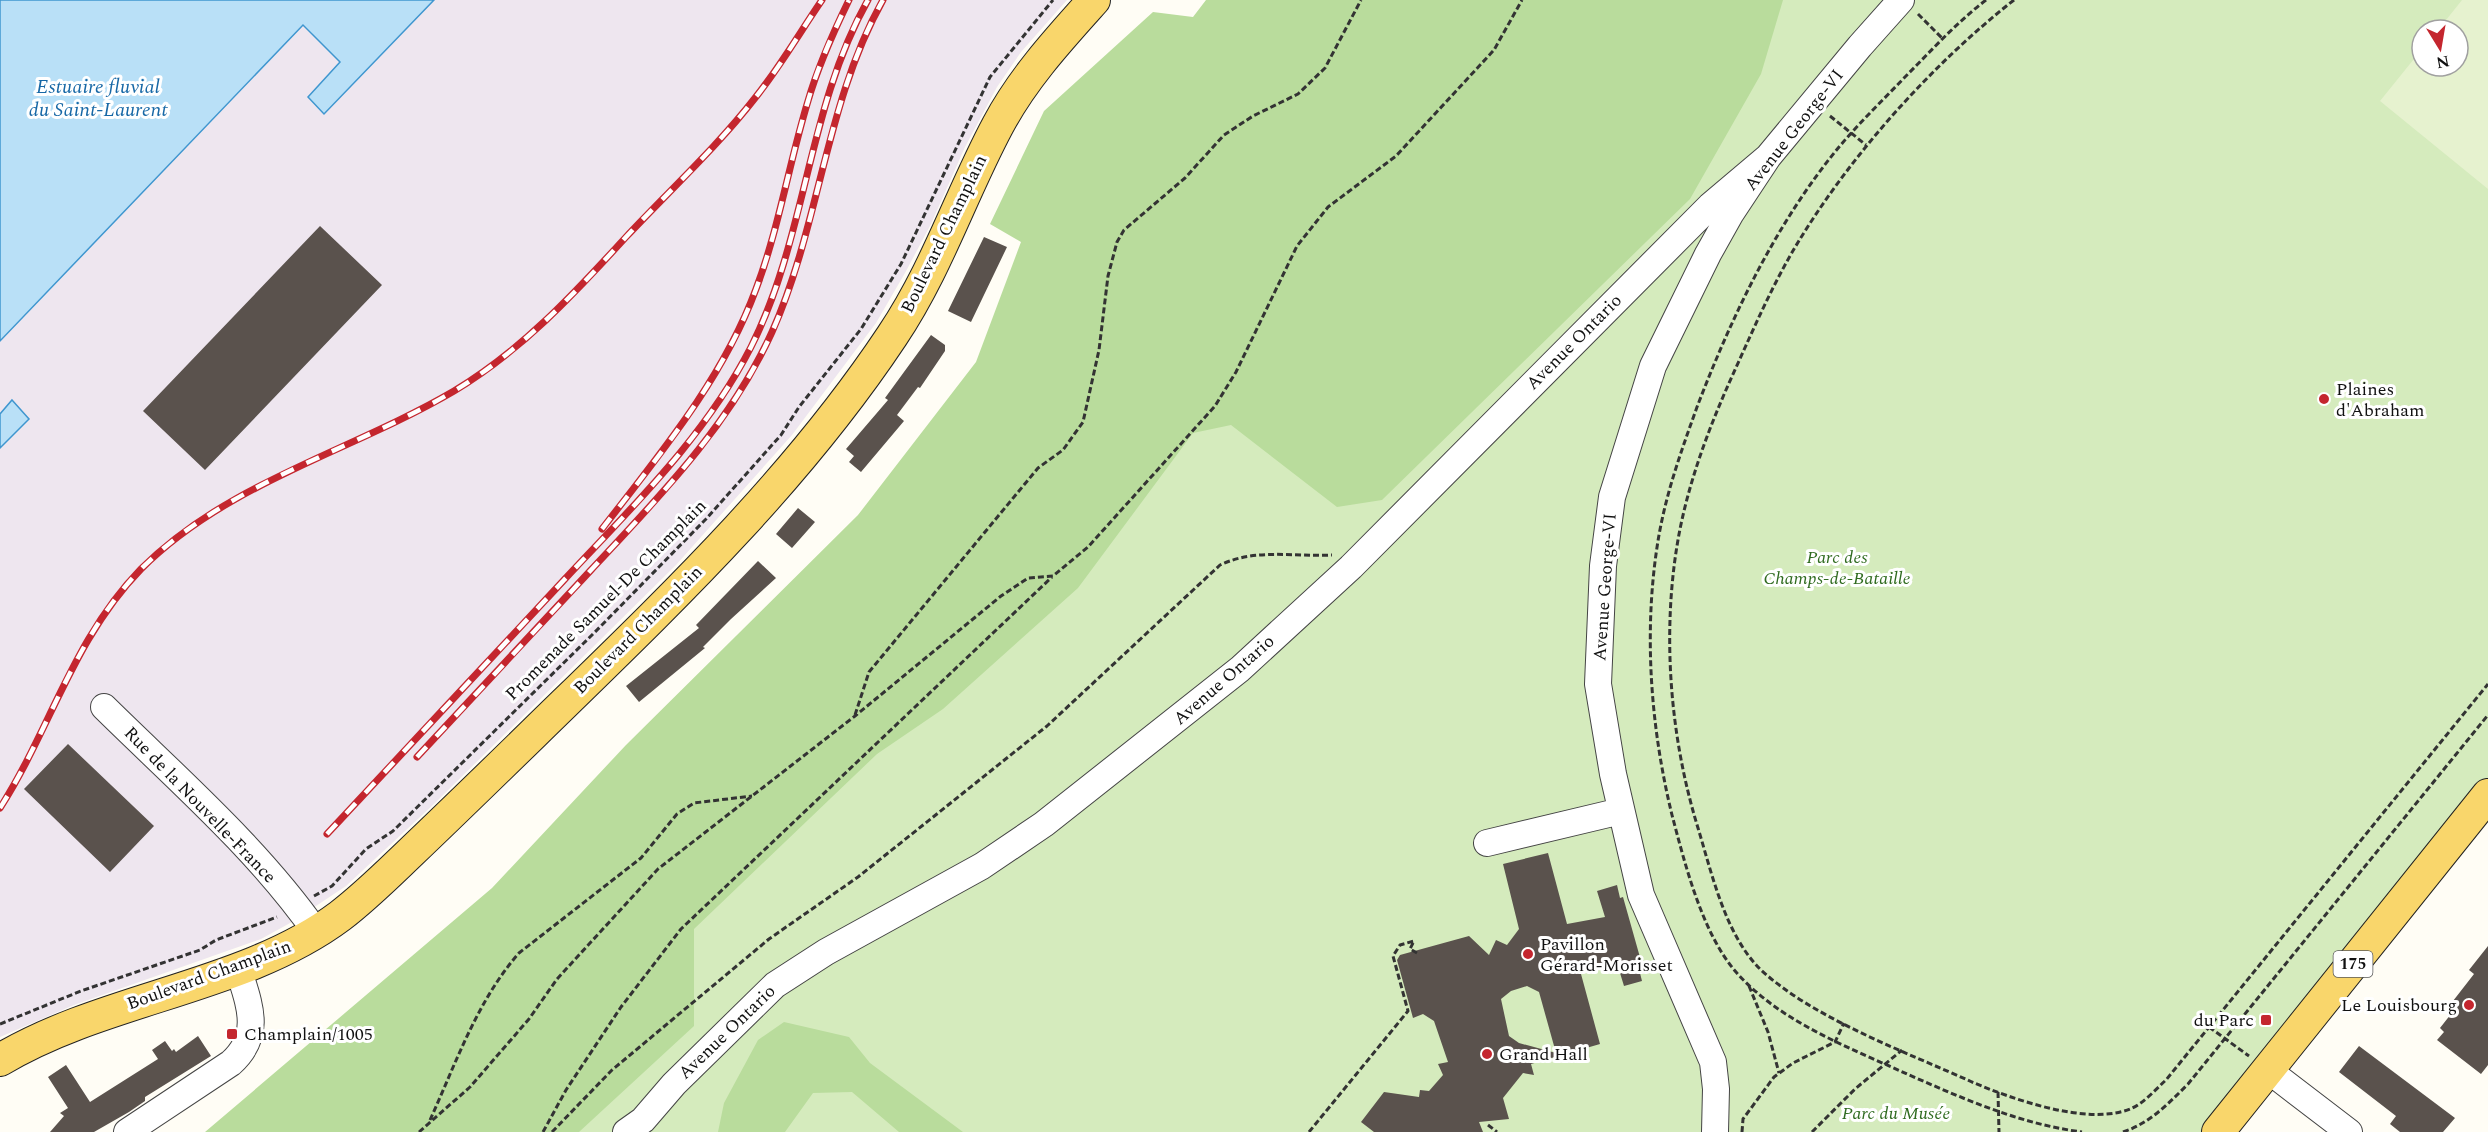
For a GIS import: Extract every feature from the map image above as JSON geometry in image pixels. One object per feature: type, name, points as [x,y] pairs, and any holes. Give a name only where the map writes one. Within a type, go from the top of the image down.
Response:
[{"type":"main road","name":"Boulevard Champlain","points":[[0,1060],[23,1046],[81,1022],[238,968],[293,946],[363,898],[591,677],[718,549],[809,447],[892,335],[923,285],[989,144],[1015,96],[1036,67],[1094,0]]},
{"type":"main road","name":"175","points":[[2218,1132],[2488,795]]},
{"type":"street","name":"Avenue George-VI","points":[[1715,1132],[1716,1089],[1713,1062],[1641,895],[1621,811],[1598,684],[1600,604],[1612,497],[1653,366],[1708,254],[1768,157],[1853,54],[1909,6]]},
{"type":"street","name":"Avenue Ontario","points":[[636,1128],[674,1084],[775,985],[826,952],[982,866],[1044,824],[1232,676],[1351,567],[1710,206],[1768,157]]},
{"type":"street","points":[[1680,236],[1708,254]]},
{"type":"street","name":"Rue de la Nouvelle-France","points":[[104,707],[225,825],[298,906],[316,932]]},
{"type":"street","points":[[1487,843],[1621,811]]},
{"type":"street","points":[[127,1132],[231,1063],[242,1053],[248,1042],[252,1018],[238,968]]},
{"type":"street","points":[[2268,1070],[2349,1132]]},
{"type":"path","name":"Promenade Samuel-De Champlain","points":[[0,1024],[81,991],[200,950],[216,940],[267,922],[332,886],[358,855],[385,837],[410,815],[706,519],[774,444],[799,406],[861,329],[920,226],[990,77],[1053,0]]},
{"type":"path","points":[[855,716],[869,672],[1038,468],[1063,450],[1083,422],[1099,350],[1108,276],[1117,242],[1124,230],[1185,178],[1224,135],[1253,116],[1298,94],[1325,68],[1361,0]]},
{"type":"path","points":[[543,1132],[566,1090],[621,1007],[681,929],[1053,576],[1088,547],[1215,406],[1236,372],[1298,246],[1328,207],[1396,156],[1494,50],[1522,0]]},
{"type":"path","points":[[1986,0],[1943,39],[1839,147],[1770,246],[1732,324],[1675,466],[1659,535],[1652,603],[1651,663],[1656,727],[1666,791],[1698,903],[1734,969],[1748,984],[1796,1020],[1835,1042],[2017,1120],[2082,1132]]},
{"type":"path","points":[[2014,0],[1963,44],[1866,145],[1794,249],[1724,393],[1690,483],[1681,523],[1674,576],[1671,646],[1673,702],[1682,768],[1706,856],[1726,912],[1743,949],[1761,969],[1806,1003],[1902,1050],[1998,1092],[2022,1101],[2076,1111],[2116,1113],[2133,1108],[2166,1080],[2488,684]]},
{"type":"path","points":[[1909,6],[1943,39]]},
{"type":"path","points":[[1829,116],[1866,145]]},
{"type":"path","points":[[552,1132],[612,1070],[761,946],[858,877],[1047,726],[1220,565],[1238,556],[1255,553],[1308,557],[1334,555],[1340,557],[1351,567]]},
{"type":"path","points":[[419,1132],[470,1087],[529,1019],[557,979],[658,869],[855,716],[1001,596],[1028,578],[1053,576]]},
{"type":"path","points":[[2123,1132],[2137,1130],[2166,1106],[2225,1038],[2488,715]]},
{"type":"path","points":[[429,1123],[477,1015],[502,972],[519,953],[641,858],[677,814],[694,804],[753,796]]},
{"type":"path","points":[[1309,1132],[1408,1011],[1393,956],[1400,945],[1414,941],[1410,949],[1417,953]]},
{"type":"path","points":[[1748,984],[1768,1032],[1779,1073]]},
{"type":"path","points":[[1742,1132],[1743,1119],[1779,1073],[1793,1063],[1835,1042],[1844,1023]]},
{"type":"path","points":[[2209,1027],[2268,1070]]},
{"type":"path","points":[[1812,1132],[1902,1050]]},
{"type":"path","points":[[1998,1092],[1999,1132]]},
{"type":"path","points":[[1488,1125],[1497,1132]]},
{"type":"shaded area","points":[[434,0],[1067,0],[1021,52],[997,87],[965,147],[931,224],[876,323],[792,435],[676,565],[434,804],[346,886],[292,922],[261,939],[74,1005],[0,1037],[0,448],[29,419],[12,401],[0,414],[0,341],[303,25],[340,62],[308,97],[324,114]]},
{"type":"green space","points":[[1206,0],[1783,0],[1761,74],[1690,199],[1382,500],[1337,507],[1231,425],[1193,433],[1078,588],[943,709],[877,754],[694,929],[694,1026],[579,1132],[205,1132],[492,888],[626,745],[858,515],[976,362],[1021,242],[990,224],[1044,111],[1153,12],[1193,17]]},
{"type":"green space","name":"Parc des Champs-de-Bataille","points":[[1369,0],[2488,0],[2488,799],[2218,1132],[427,1132]]},
{"type":"green space","points":[[2462,0],[2488,0],[2488,189],[2380,101],[2410,64],[2410,78],[2470,78],[2470,18],[2448,18]]},
{"type":"green space","points":[[784,1022],[849,1037],[870,1063],[963,1132],[899,1132],[852,1092],[813,1093],[785,1132],[718,1132],[724,1103],[758,1040]]},
{"type":"water","name":"Estuaire fluvial du Saint-Laurent","points":[[0,0],[434,0],[324,114],[308,97],[340,62],[303,25],[0,341]]},
{"type":"water","points":[[12,400],[29,419],[0,448],[0,414]]},
{"type":"building","points":[[320,226],[382,285],[205,470],[143,411]]},
{"type":"building","points":[[984,237],[1007,247],[971,322],[948,311]]},
{"type":"building","points":[[931,335],[945,345],[945,351],[920,388],[918,387],[897,415],[904,421],[861,472],[849,462],[854,456],[846,449],[888,400],[885,398]]},
{"type":"building","points":[[798,508],[815,522],[792,548],[776,534]]},
{"type":"building","points":[[758,561],[776,578],[731,619],[703,647],[705,648],[639,702],[626,686],[699,628],[696,625]]},
{"type":"building","points":[[68,744],[154,826],[110,872],[24,789]]},
{"type":"building","name":"Pavillon Gérard-Morisset","points":[[1548,853],[1567,924],[1605,917],[1597,891],[1617,885],[1620,898],[1623,897],[1643,968],[1639,969],[1642,981],[1624,986],[1616,960],[1587,968],[1588,972],[1581,974],[1600,1044],[1531,1064],[1534,1075],[1523,1073],[1503,1098],[1509,1119],[1479,1122],[1483,1132],[1374,1132],[1361,1122],[1384,1092],[1419,1097],[1420,1090],[1429,1091],[1443,1075],[1438,1064],[1448,1062],[1434,1021],[1423,1014],[1413,1018],[1397,960],[1400,955],[1469,936],[1489,955],[1496,940],[1507,945],[1519,929],[1503,864]],"holes":[[[1527,986],[1539,992],[1556,1053],[1519,1043],[1509,1036],[1501,999],[1511,991]]]},
{"type":"building","name":"Le Louisbourg","points":[[2488,946],[2488,1065],[2481,1074],[2437,1040],[2444,1032],[2440,1028],[2451,1014],[2446,1010],[2474,974],[2469,970]]},
{"type":"building","points":[[198,1036],[211,1056],[145,1097],[145,1101],[129,1112],[94,1132],[50,1132],[64,1116],[60,1113],[68,1108],[48,1077],[66,1065],[90,1102],[158,1059],[152,1050],[165,1041],[172,1051],[174,1049],[176,1052]]},
{"type":"building","points":[[2359,1046],[2455,1118],[2443,1132],[2400,1132],[2390,1124],[2396,1116],[2339,1072]]},
{"type":"railway","points":[[0,808],[18,778],[80,654],[97,625],[141,569],[175,539],[212,513],[291,470],[414,413],[454,391],[524,340],[587,279],[725,134],[764,86],[822,0]]},
{"type":"railway","points":[[602,529],[688,415],[708,385],[742,322],[771,243],[812,88],[826,50],[849,0]]},
{"type":"railway","points":[[327,834],[641,498],[690,441],[733,380],[770,305],[797,217],[832,84],[848,41],[868,0]]},
{"type":"railway","points":[[417,757],[668,487],[736,398],[772,332],[788,291],[848,80],[883,0]]},
{"type":"place","name":"Plaines d'Abraham","points":[[2324,399]]},
{"type":"place","name":"Pavillon Gérard-Morisset","points":[[1528,954]]},
{"type":"place","name":"Le Louisbourg","points":[[2469,1005]]},
{"type":"place","name":"du Parc","points":[[2266,1020]]},
{"type":"place","name":"Champlain/1005","points":[[232,1034]]},
{"type":"place","name":"Grand Hall","points":[[1487,1054]]},
{"type":"park label","name":"Parc du Musée","points":[[1896,1113]]}]
